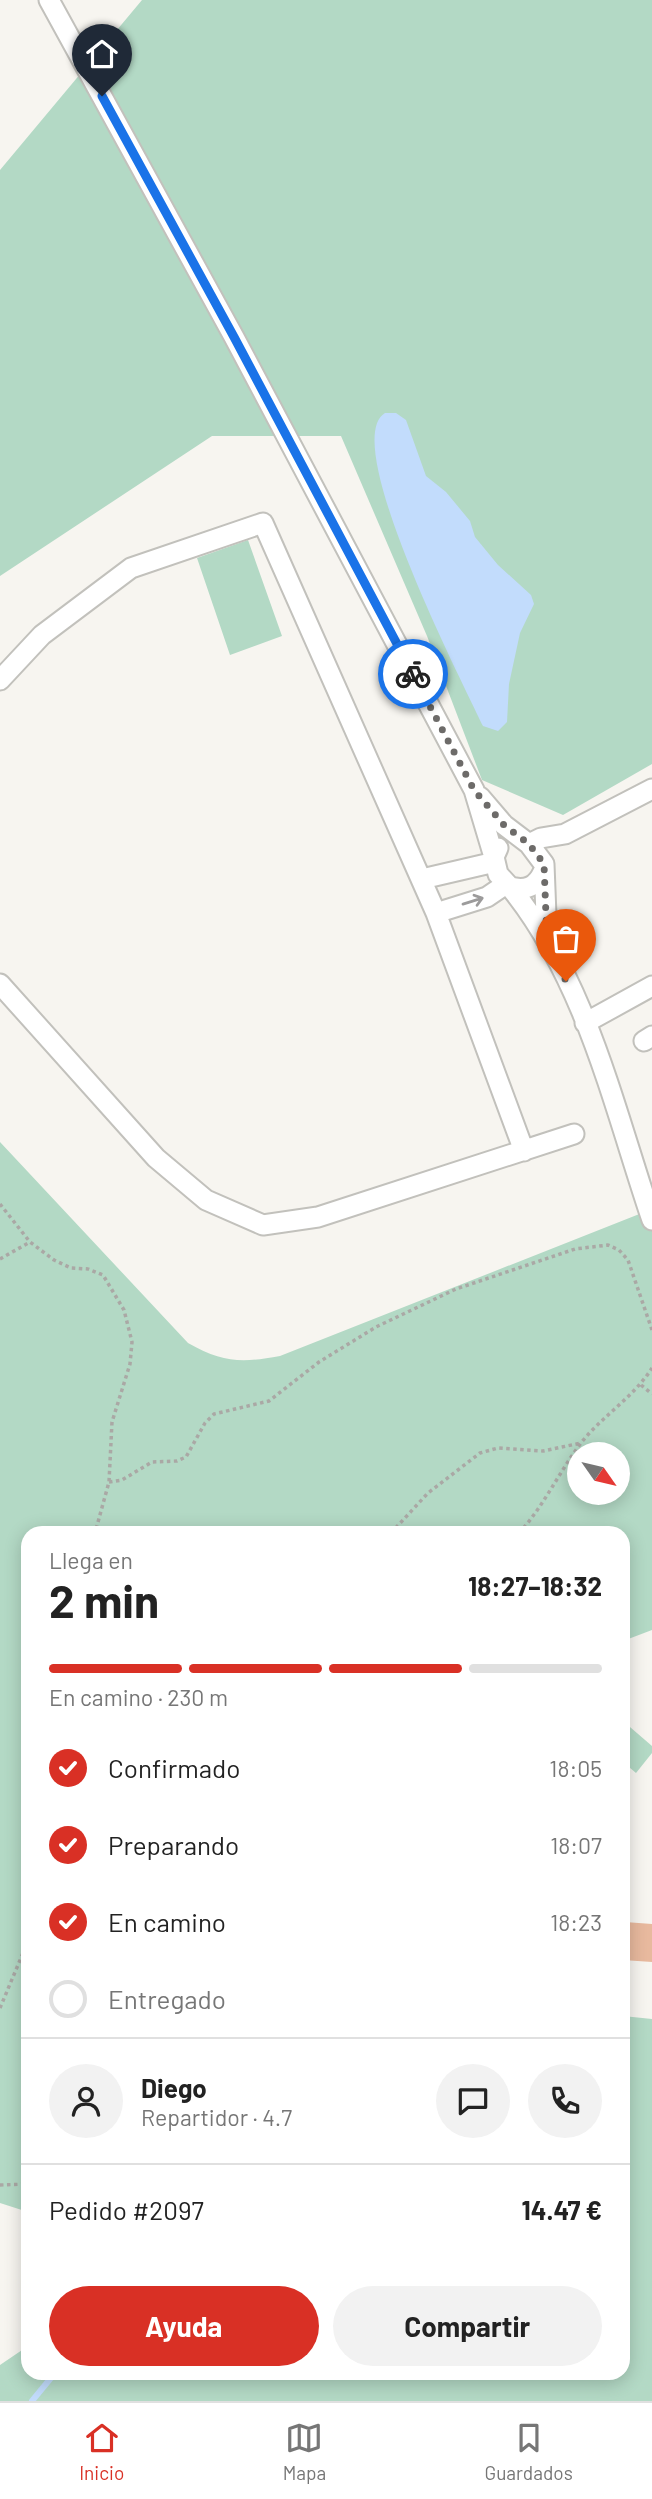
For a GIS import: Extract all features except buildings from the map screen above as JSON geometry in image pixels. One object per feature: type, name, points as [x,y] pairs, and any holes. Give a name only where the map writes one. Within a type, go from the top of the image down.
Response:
[{"type":"street","points":[[50,0],[234,337],[474,790],[494,859],[508,886],[547,942],[585,1023],[652,1220]]},
{"type":"street","points":[[0,680],[42,635],[131,568],[263,523],[422,879],[524,1151]]},
{"type":"street","points":[[494,859],[498,847],[510,838],[524,841],[565,834],[652,789]]},
{"type":"street","points":[[474,790],[524,841],[543,868],[547,942]]},
{"type":"street","points":[[436,913],[487,897],[508,886],[529,888],[539,881],[543,868],[594,821]]},
{"type":"street","points":[[422,879],[494,859]]},
{"type":"street","points":[[0,984],[156,1157],[206,1200],[263,1225],[318,1217],[574,1134]]},
{"type":"street","points":[[585,1023],[652,986]]},
{"type":"path","points":[[0,1204],[30,1242],[71,1268],[88,1269],[103,1275],[124,1310],[132,1342],[130,1364],[112,1422],[109,1482],[97,1526]]},
{"type":"path","points":[[0,1259],[30,1242]]},
{"type":"path","points":[[109,1482],[122,1479],[152,1462],[177,1461],[186,1457],[205,1423],[214,1414],[270,1401],[319,1362],[376,1327],[456,1289],[575,1249],[596,1244],[619,1250],[628,1260],[652,1330]]},
{"type":"path","points":[[582,1442],[641,1385],[652,1368]]},
{"type":"path","points":[[641,1385],[652,1394]]},
{"type":"path","points":[[397,1526],[428,1493],[480,1453],[498,1448],[543,1451],[567,1446]]},
{"type":"path","points":[[524,1526],[567,1467]]},
{"type":"path","points":[[0,2008],[21,1958]]},
{"type":"path","points":[[0,2185],[21,2184]]},
{"type":"green space","points":[[142,0],[652,0],[652,764],[563,815],[482,780],[427,636],[341,436],[212,436],[0,576],[0,170]]},
{"type":"green space","points":[[248,540],[282,636],[230,655],[197,558]]},
{"type":"green space","points":[[0,1142],[188,1343],[200,1350],[233,1360],[280,1356],[652,1209],[652,1630],[630,1638],[630,1526],[21,1526],[21,2210],[0,2203]]},
{"type":"green space","points":[[630,1727],[652,1746],[652,1753],[636,1773],[630,1768]]},
{"type":"green space","points":[[630,2017],[652,2019],[652,2401],[0,2401],[0,2365],[21,2351],[21,2380],[630,2380]]},
{"type":"water","points":[[385,413],[396,413],[406,420],[426,476],[446,492],[470,521],[475,537],[498,565],[531,595],[534,604],[520,633],[509,684],[507,722],[498,731],[483,726],[431,615],[390,513],[378,468],[375,433]]},
{"type":"waterway","points":[[32,2401],[49,2380]]},
{"type":"way so far","points":[[413,674],[474,790],[504,825],[529,844],[544,864],[543,896],[547,942],[566,981]]},
{"type":"route","points":[[102,96],[413,674]]}]
